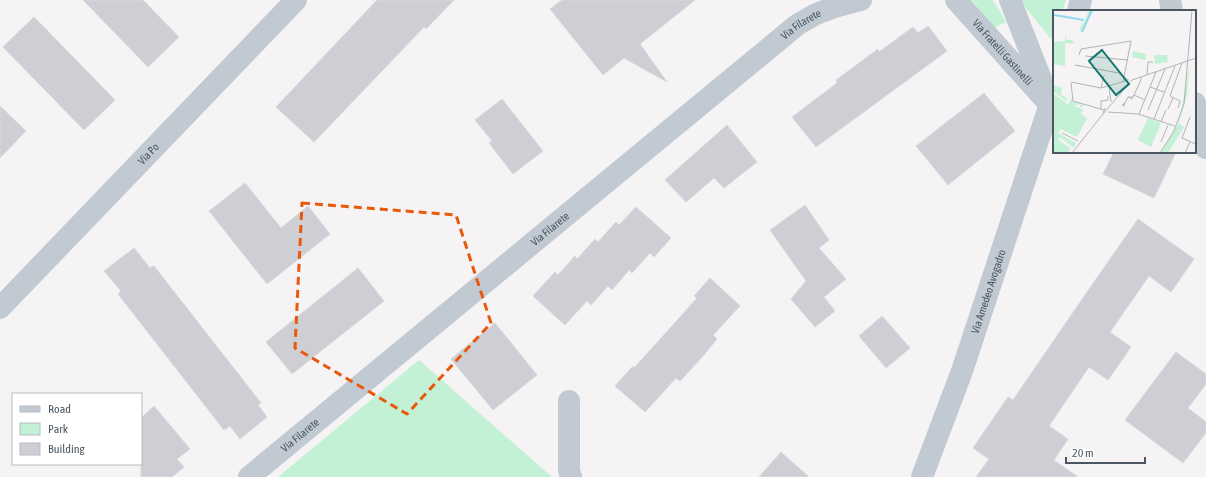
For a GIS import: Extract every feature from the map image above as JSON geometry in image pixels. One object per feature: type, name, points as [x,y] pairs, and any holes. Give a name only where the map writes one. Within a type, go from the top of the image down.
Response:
[{"type":"street","name":"Via Po","points":[[0,308],[296,0]]},
{"type":"street","name":"Via Filarete","points":[[249,477],[797,25],[837,4],[861,0]]},
{"type":"street","name":"Via Fratelli Gastinelli","points":[[956,0],[1052,98]]},
{"type":"street","points":[[1010,0],[1052,98]]},
{"type":"street","points":[[1078,10],[1081,0]]},
{"type":"street","points":[[1170,0],[1172,10]]},
{"type":"street","name":"Via Amedeo Avogadro","points":[[922,477],[962,371],[1052,98]]},
{"type":"street","points":[[1196,107],[1206,148]]},
{"type":"street","points":[[568,401],[569,470],[571,477]]},
{"type":"highlighted area","points":[[302,203],[456,215],[491,323],[407,414],[295,348]]},
{"type":"green space","points":[[972,0],[993,0],[1006,22],[994,28]]},
{"type":"green space","points":[[1022,0],[1066,0],[1062,10],[1053,10],[1053,34],[1051,39],[1021,2]]},
{"type":"green space","points":[[419,360],[552,477],[278,477]]},
{"type":"building","points":[[83,0],[143,0],[179,37],[148,67]]},
{"type":"building","points":[[377,0],[454,0],[426,29],[424,27],[314,142],[276,107]]},
{"type":"building","points":[[562,0],[695,0],[640,44],[667,82],[624,58],[603,75],[550,9]]},
{"type":"building","points":[[34,17],[115,100],[84,130],[3,47]]},
{"type":"building","points":[[928,26],[947,51],[816,147],[792,117],[837,83],[836,80],[878,49],[879,52],[913,27],[918,33]]},
{"type":"building","points":[[984,93],[1015,131],[948,185],[916,146]]},
{"type":"building","points":[[502,99],[543,151],[513,174],[489,143],[492,141],[475,120]]},
{"type":"building","points":[[0,106],[26,131],[0,158]]},
{"type":"building","points":[[727,125],[757,162],[724,188],[714,178],[686,202],[665,180]]},
{"type":"building","points":[[1114,153],[1176,153],[1154,198],[1103,174]]},
{"type":"building","points":[[245,183],[281,228],[308,206],[330,234],[267,284],[209,211]]},
{"type":"building","points":[[805,205],[829,240],[819,248],[846,279],[824,297],[835,311],[815,327],[791,299],[806,281],[770,230]]},
{"type":"building","points":[[636,207],[671,238],[654,257],[650,253],[632,273],[629,270],[612,290],[608,286],[591,305],[587,301],[565,325],[533,296],[555,272],[558,275],[575,256],[577,259],[595,239],[598,242],[616,222],[619,225]]},
{"type":"building","points":[[1138,219],[1194,259],[1171,292],[1149,276],[1110,332],[1131,347],[1108,380],[1089,367],[1049,426],[1068,439],[1054,460],[1078,477],[976,477],[989,459],[973,448],[1008,397],[1013,400]]},
{"type":"building","points":[[134,248],[150,268],[154,266],[261,403],[258,405],[267,417],[240,439],[230,426],[224,430],[118,294],[121,291],[104,271]]},
{"type":"building","points":[[358,268],[384,301],[292,374],[266,342]]},
{"type":"building","points":[[710,278],[740,306],[713,335],[717,339],[704,355],[680,381],[676,378],[645,412],[615,386],[633,366],[634,368],[697,298],[694,296]]},
{"type":"building","points":[[882,316],[910,348],[886,368],[859,336]]},
{"type":"building","points":[[495,323],[537,375],[493,410],[451,359]]},
{"type":"building","points":[[1176,352],[1206,374],[1206,384],[1188,408],[1206,422],[1206,433],[1183,463],[1125,420]]},
{"type":"building","points":[[154,406],[190,449],[177,459],[184,467],[172,477],[141,477],[142,417]]},
{"type":"building","points":[[781,452],[809,477],[759,477]]}]
